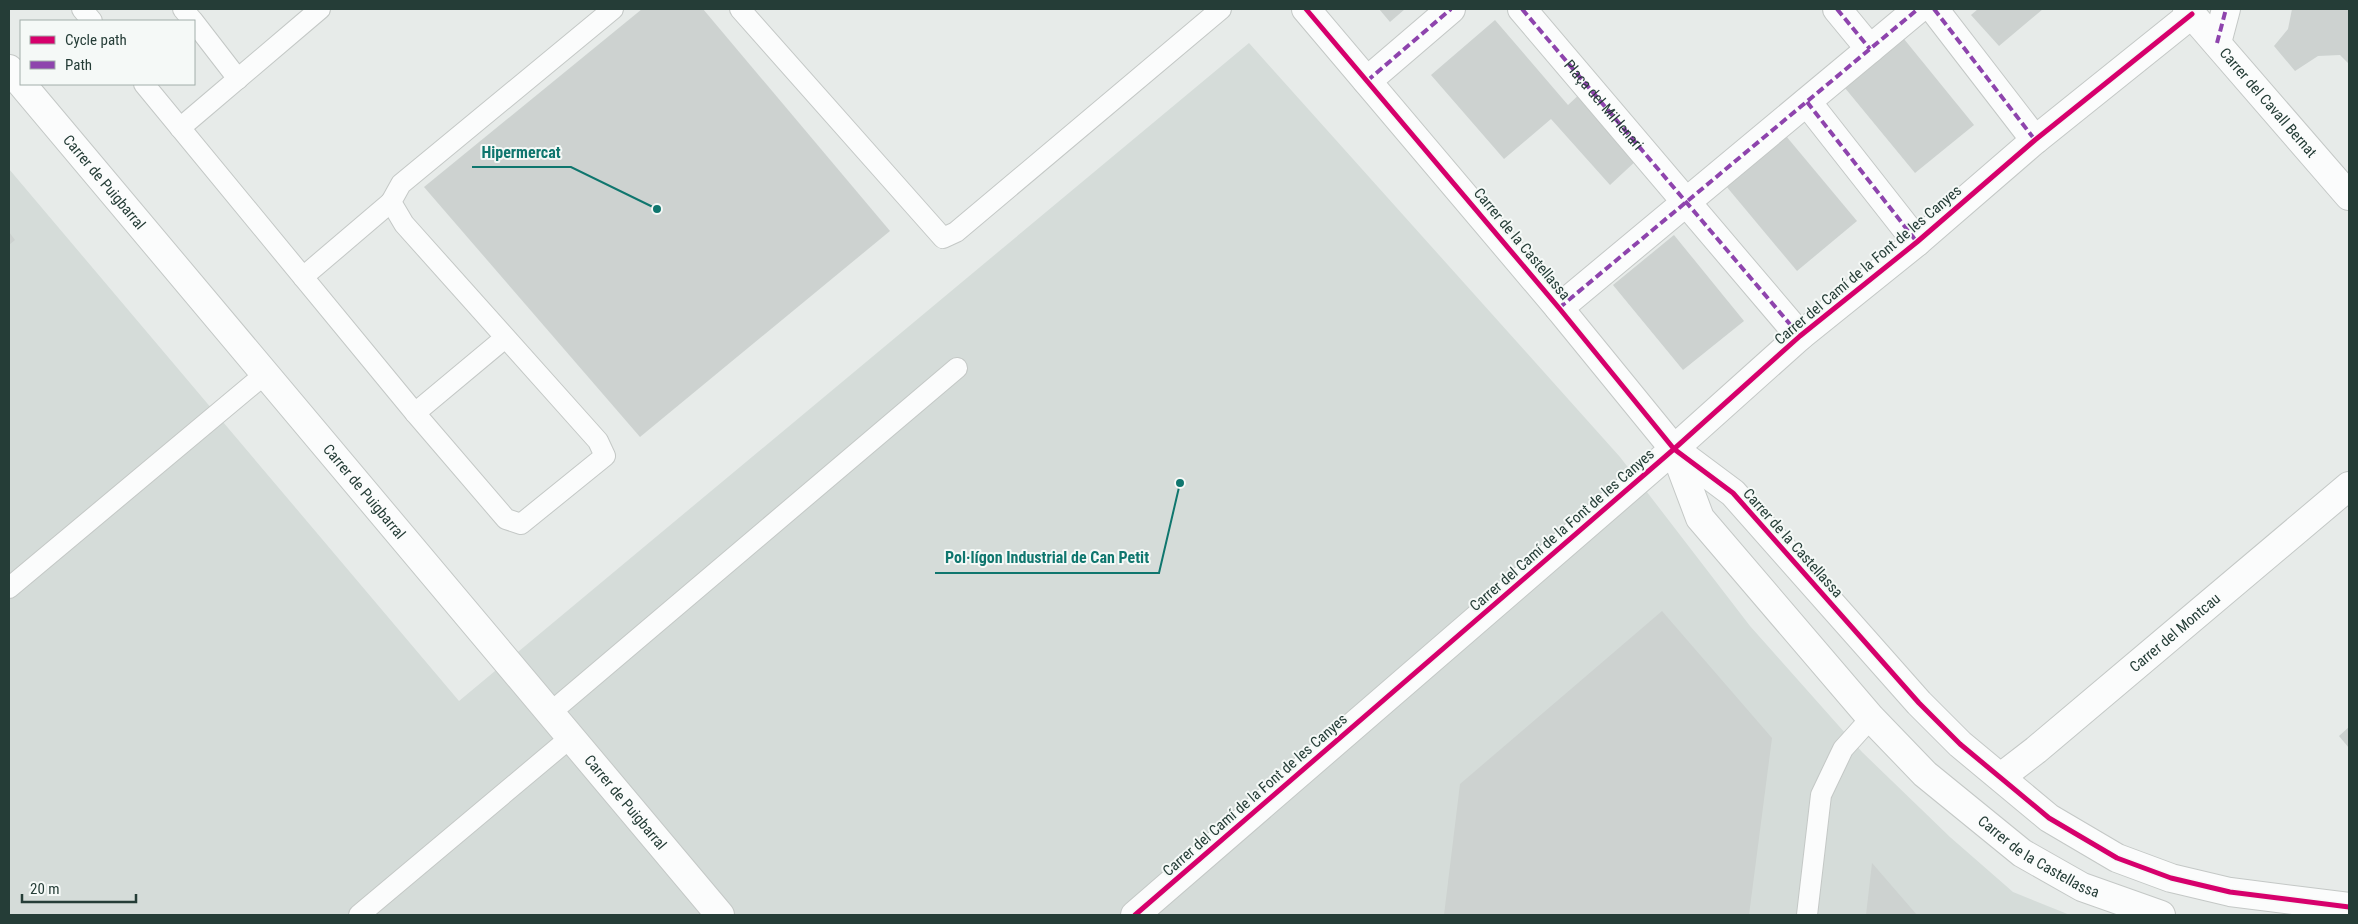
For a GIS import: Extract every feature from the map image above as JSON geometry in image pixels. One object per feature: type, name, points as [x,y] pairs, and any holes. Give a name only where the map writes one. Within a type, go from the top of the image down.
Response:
[{"type":"street","name":"Carrer de la Castellassa","points":[[1306,9],[1560,308],[1674,449],[1733,493],[1920,703],[1960,744],[2058,823],[2116,858],[2171,878],[2230,892],[2349,907]]},
{"type":"street","points":[[1367,80],[1451,9]]},
{"type":"street","name":"Plaça del Mil-lenari","points":[[1522,9],[1800,336]]},
{"type":"street","points":[[1837,9],[1870,49]]},
{"type":"street","points":[[1560,308],[1918,9]]},
{"type":"street","points":[[1934,9],[2035,140]]},
{"type":"street","points":[[2217,43],[2226,9]]},
{"type":"street","name":"Carrer del Camí de la Font de les Canyes","points":[[1135,915],[1674,449],[1800,336],[1917,242],[2189,11]]},
{"type":"street","name":"Carrer del Cavall Bernat","points":[[2189,11],[2349,196]]},
{"type":"street","name":"Carrer de Puigbarral","points":[[9,69],[20,82]]},
{"type":"street","name":"Carrer de Puigbarral","points":[[22,85],[720,915]]},
{"type":"street","points":[[1806,102],[1917,242]]},
{"type":"street","name":"Carrer de la Castellassa","points":[[1674,449],[1700,518],[1871,718],[1925,774],[2022,853],[2082,887],[2161,915]]},
{"type":"street","name":"Carrer del Montcau","points":[[2001,777],[2036,750],[2349,486]]},
{"type":"lane","points":[[82,9],[91,20]]},
{"type":"lane","points":[[183,9],[191,20]]},
{"type":"lane","points":[[180,128],[238,79],[299,15],[320,9]]},
{"type":"lane","points":[[303,277],[391,202],[401,184],[613,9]]},
{"type":"lane","points":[[740,9],[943,238],[956,232],[1221,9]]},
{"type":"lane","points":[[195,25],[238,79]]},
{"type":"lane","points":[[145,85],[415,413],[506,519],[521,524],[605,456],[598,441],[404,224],[391,202]]},
{"type":"lane","points":[[415,413],[505,338]]},
{"type":"lane","points":[[550,713],[957,368]]},
{"type":"lane","points":[[9,588],[265,374]]},
{"type":"lane","points":[[1807,915],[1821,795],[1843,749],[1871,718]]},
{"type":"lane","points":[[359,915],[570,738]]},
{"type":"shaded area","points":[[1249,43],[1620,457],[1750,626],[1862,752],[1950,837],[2013,892],[2070,915],[9,915],[9,169],[459,701]]},
{"type":"building","points":[[642,9],[703,9],[890,231],[640,437],[424,187]]},
{"type":"building","points":[[1379,9],[1405,9],[1390,22]]},
{"type":"building","points":[[1978,9],[2043,9],[1999,46],[1971,15]]},
{"type":"building","points":[[2292,9],[2349,9],[2349,64],[2340,55],[2318,56],[2295,71],[2274,46],[2288,29]]},
{"type":"building","points":[[1495,20],[1568,105],[1582,92],[1638,159],[1610,185],[1551,119],[1504,159],[1431,75]]},
{"type":"building","points":[[1904,39],[1974,125],[1915,173],[1845,88]]},
{"type":"building","points":[[1786,136],[1857,221],[1797,271],[1726,186]]},
{"type":"building","points":[[9,232],[15,240],[9,245]]},
{"type":"building","points":[[1674,235],[1744,321],[1683,370],[1613,285]]},
{"type":"building","points":[[1662,611],[1772,738],[1749,915],[1444,915],[1460,784]]},
{"type":"building","points":[[2349,727],[2349,748],[2339,736]]},
{"type":"building","points":[[1872,863],[1917,915],[1866,915]]},
{"type":"marked path","points":[[1367,81],[1451,9]]},
{"type":"marked path","points":[[1522,9],[1800,336]]},
{"type":"marked path","points":[[1837,9],[1870,49]]},
{"type":"marked path","points":[[1559,308],[1918,9]]},
{"type":"marked path","points":[[1934,9],[2035,140]]},
{"type":"marked path","points":[[2217,43],[2226,9]]},
{"type":"marked path","points":[[1807,102],[1917,242]]},
{"type":"cycle path","points":[[1306,9],[1559,308],[1674,449],[1733,493],[1919,703],[1960,744],[2049,818],[2117,858],[2171,878],[2230,892],[2349,907]]},
{"type":"cycle path","points":[[1135,915],[1674,449],[1800,336],[1917,242],[2035,140],[2192,14]]},
{"type":"place","name":"Hipermercat","points":[[657,209]]},
{"type":"place","name":"Pol·lígon Industrial de Can Petit","points":[[1180,483]]}]
